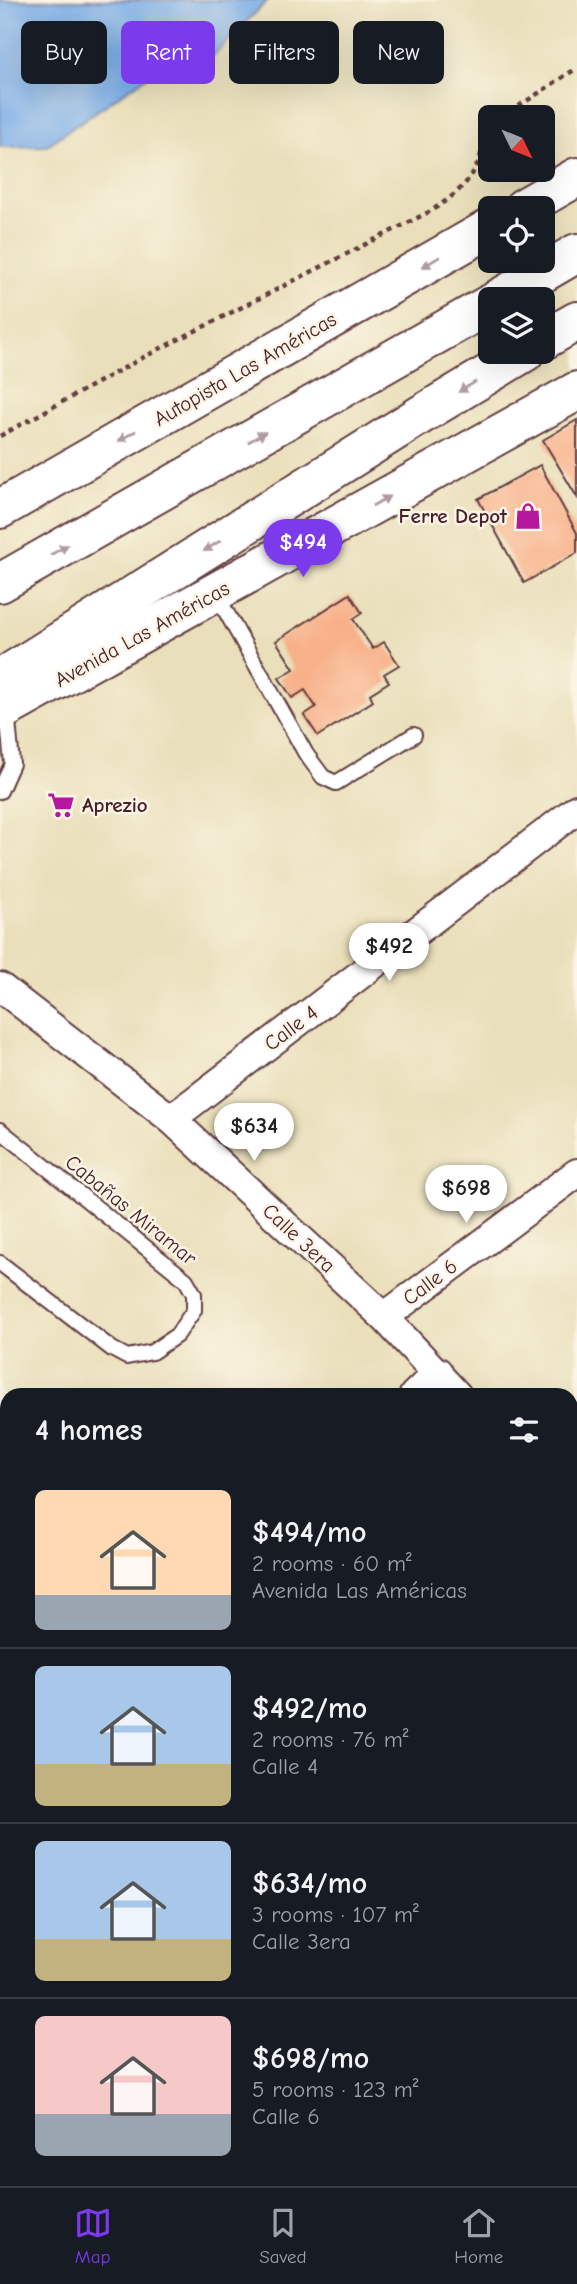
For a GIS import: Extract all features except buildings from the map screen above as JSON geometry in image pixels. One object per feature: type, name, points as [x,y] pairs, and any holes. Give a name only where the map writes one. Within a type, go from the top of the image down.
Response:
[{"type":"main road","points":[[544,196],[577,177]]},
{"type":"main road","name":"Autopista Las Américas","points":[[0,509],[478,235]]},
{"type":"main road","points":[[519,287],[577,253]]},
{"type":"main road","points":[[0,583],[478,311]]},
{"type":"main road","points":[[555,334],[577,321]]},
{"type":"main road","points":[[2,700],[422,414],[505,364]]},
{"type":"main road","name":"Avenida Las Américas","points":[[2,700],[216,593],[577,391]]},
{"type":"street","name":"Calle 4","points":[[171,1119],[577,808]]},
{"type":"street","name":"Calle 3era","points":[[0,987],[171,1119],[384,1317],[451,1388]]},
{"type":"street","name":"Calle 6","points":[[384,1317],[577,1172]]},
{"type":"street","points":[[421,1388],[438,1372]]},
{"type":"lane","points":[[216,593],[306,754],[323,777],[336,783],[414,735]]},
{"type":"lane","points":[[0,791],[12,764],[2,700]]},
{"type":"lane","name":"Cabañas Miramar","points":[[0,1130],[186,1280],[194,1294],[194,1310],[177,1335],[152,1352],[127,1357],[112,1349],[0,1264]]},
{"type":"path","points":[[520,105],[577,68]]},
{"type":"path","points":[[0,436],[144,357],[438,206],[461,188],[478,162]]},
{"type":"water","points":[[0,0],[268,0],[247,21],[229,21],[229,40],[215,54],[215,21],[121,21],[121,84],[136,84],[46,146],[0,147]]},
{"type":"place","name":"Ferre Depot","points":[[528,516]]},
{"type":"place","name":"Aprezio","points":[[61,805]]}]
